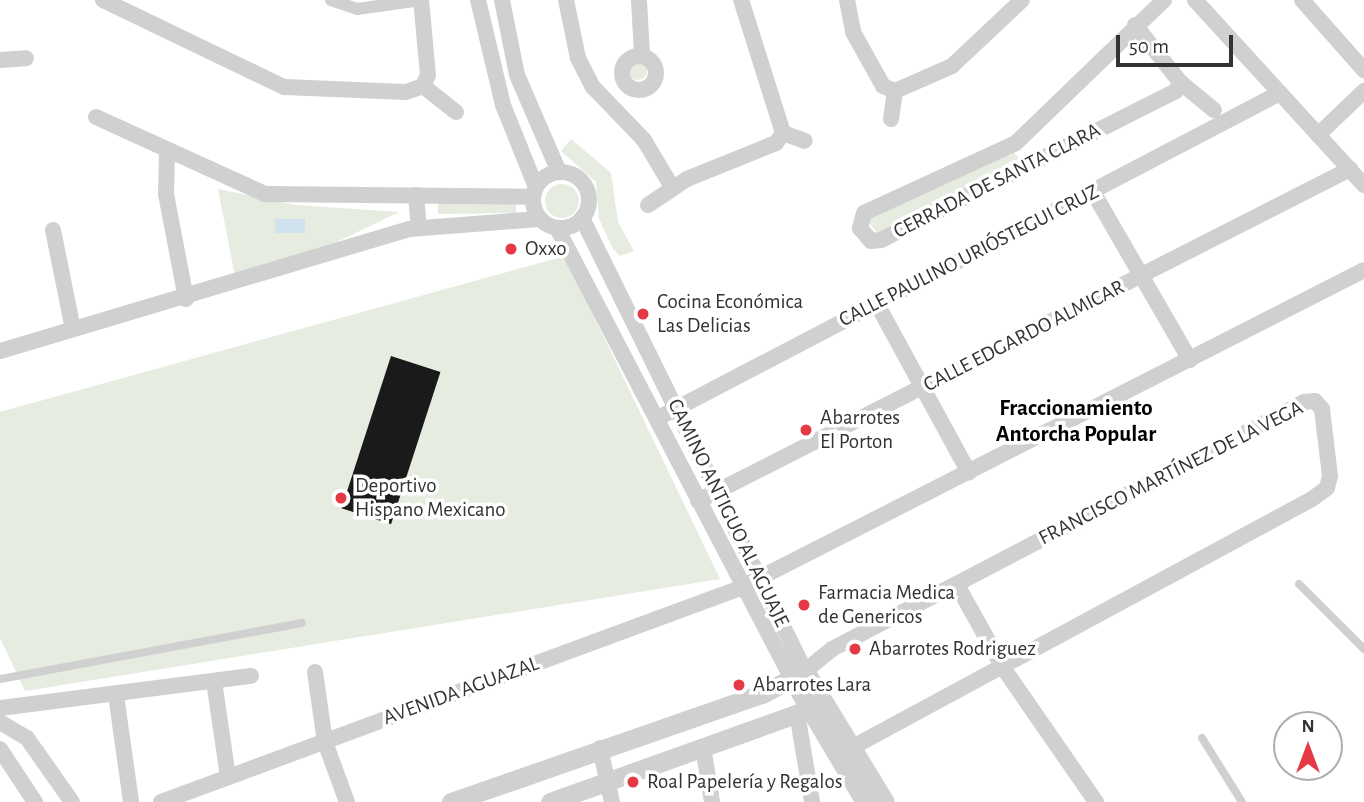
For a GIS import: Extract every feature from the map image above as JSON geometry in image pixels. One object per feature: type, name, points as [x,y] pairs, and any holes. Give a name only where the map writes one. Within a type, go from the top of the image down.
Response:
[{"type":"street","points":[[103,0],[284,87],[406,92],[423,86],[428,75],[421,0],[357,9],[331,0]]},
{"type":"street","points":[[478,0],[503,105],[534,192],[540,219]]},
{"type":"street","points":[[502,0],[517,75],[559,172]]},
{"type":"street","points":[[566,0],[578,58],[593,87],[645,140],[672,187]]},
{"type":"street","points":[[639,0],[642,55]]},
{"type":"street","points":[[741,0],[783,133]]},
{"type":"street","points":[[846,0],[853,32],[883,86],[895,91],[952,66],[1022,0]]},
{"type":"street","name":"CERRADA DE SANTA CLARA","points":[[1164,0],[1135,25],[1016,143],[864,213],[860,228],[871,241],[881,240],[1176,91],[1180,82]]},
{"type":"street","points":[[1195,0],[1364,185]]},
{"type":"street","points":[[1302,0],[1364,70]]},
{"type":"street","points":[[1135,25],[1180,82],[1214,110]]},
{"type":"street","points":[[0,61],[26,58]]},
{"type":"street","points":[[423,86],[456,112]]},
{"type":"street","points":[[891,119],[895,91]]},
{"type":"street","points":[[1318,135],[1364,91]]},
{"type":"street","name":"CALLE PAULINO URIÓSTEGUI CRUZ","points":[[657,418],[1280,93]]},
{"type":"street","points":[[96,117],[167,153],[265,194],[416,195],[534,192],[559,172]]},
{"type":"street","points":[[648,205],[672,187],[776,143],[783,133]]},
{"type":"street","points":[[783,133],[805,141]]},
{"type":"street","points":[[1016,143],[1029,164]]},
{"type":"street","points":[[167,153],[166,194],[186,299]]},
{"type":"street","name":"CALLE EDGARDO ALMICAR","points":[[698,501],[1350,169]]},
{"type":"street","points":[[0,351],[186,299],[419,228],[540,219],[557,228],[582,218],[587,191],[576,177],[559,172]]},
{"type":"street","points":[[1093,192],[1190,360]]},
{"type":"street","points":[[416,195],[419,228]]},
{"type":"street","name":"CAMINO ANTIGUO AL AGUAJE","points":[[582,218],[760,578],[810,709],[865,802]]},
{"type":"street","name":"CAMINO ANTIGUO AL AGUAJE","points":[[557,228],[657,418],[740,588],[798,676]]},
{"type":"street","points":[[53,230],[73,329]]},
{"type":"street","name":"AVENIDA AGUAZAL","points":[[161,802],[740,588],[1364,270]]},
{"type":"street","points":[[877,304],[970,473]]},
{"type":"street","name":"FRANCISCO MARTÍNEZ DE LA VEGA","points":[[798,676],[832,649],[1304,402],[1315,401],[1322,409],[1327,488],[1004,669],[851,748]]},
{"type":"street","points":[[957,585],[1004,669],[1096,802]]},
{"type":"street","points":[[315,672],[325,741],[347,802]]},
{"type":"street","points":[[0,708],[251,676]]},
{"type":"street","points":[[451,802],[798,676]]},
{"type":"street","points":[[214,681],[228,777]]},
{"type":"street","points":[[116,695],[131,802]]},
{"type":"street","points":[[550,802],[810,709],[812,802]]},
{"type":"street","name":"CAMINO ANTIGUO AL AGUAJE","points":[[810,709],[851,748],[885,802]]},
{"type":"street","points":[[0,722],[27,738],[72,802]]},
{"type":"street","points":[[703,747],[712,802]]},
{"type":"street","points":[[600,748],[612,802]]},
{"type":"street","points":[[0,749],[35,802]]},
{"type":"lane","points":[[1299,584],[1364,649]]},
{"type":"lane","points":[[0,679],[302,622]]},
{"type":"lane","points":[[1202,738],[1242,802]]},
{"type":"shaded area","points":[[638,62],[646,67],[647,71],[642,79],[638,80],[630,75],[629,71],[634,63]]},
{"type":"shaded area","points":[[571,139],[611,173],[618,222],[634,251],[620,256],[613,249],[599,219],[596,182],[561,151]]},
{"type":"shaded area","points":[[1014,153],[1023,162],[880,236],[866,219]]},
{"type":"shaded area","points":[[562,184],[574,189],[579,201],[574,213],[562,218],[550,213],[545,201],[550,189]]},
{"type":"shaded area","points":[[218,189],[296,205],[399,212],[310,255],[235,276]]},
{"type":"shaded area","points":[[438,200],[516,204],[516,213],[438,214]]},
{"type":"shaded area","name":"Deportivo Hispano Mexicano","points":[[565,256],[720,579],[25,691],[0,638],[0,412]]},
{"type":"water","points":[[275,219],[305,219],[305,233],[275,233]]},
{"type":"building","points":[[391,356],[440,372],[391,524],[342,508]]},
{"type":"place","name":"Oxxo","points":[[511,249]]},
{"type":"place","name":"Cocina Económica Las Delicias","points":[[643,314]]},
{"type":"place","name":"Abarrotes El Porton","points":[[806,430]]},
{"type":"place","name":"Deportivo Hispano Mexicano","points":[[341,498]]},
{"type":"place","name":"Farmacia Medica de Genericos","points":[[804,605]]},
{"type":"place","name":"Abarrotes Rodriguez","points":[[855,649]]},
{"type":"place","name":"Abarrotes Lara","points":[[739,685]]},
{"type":"place","name":"Roal Papelería y Regalos","points":[[633,782]]},
{"type":"district","name":"Fraccionamiento Antorcha Popular","points":[[1076,422]]}]
